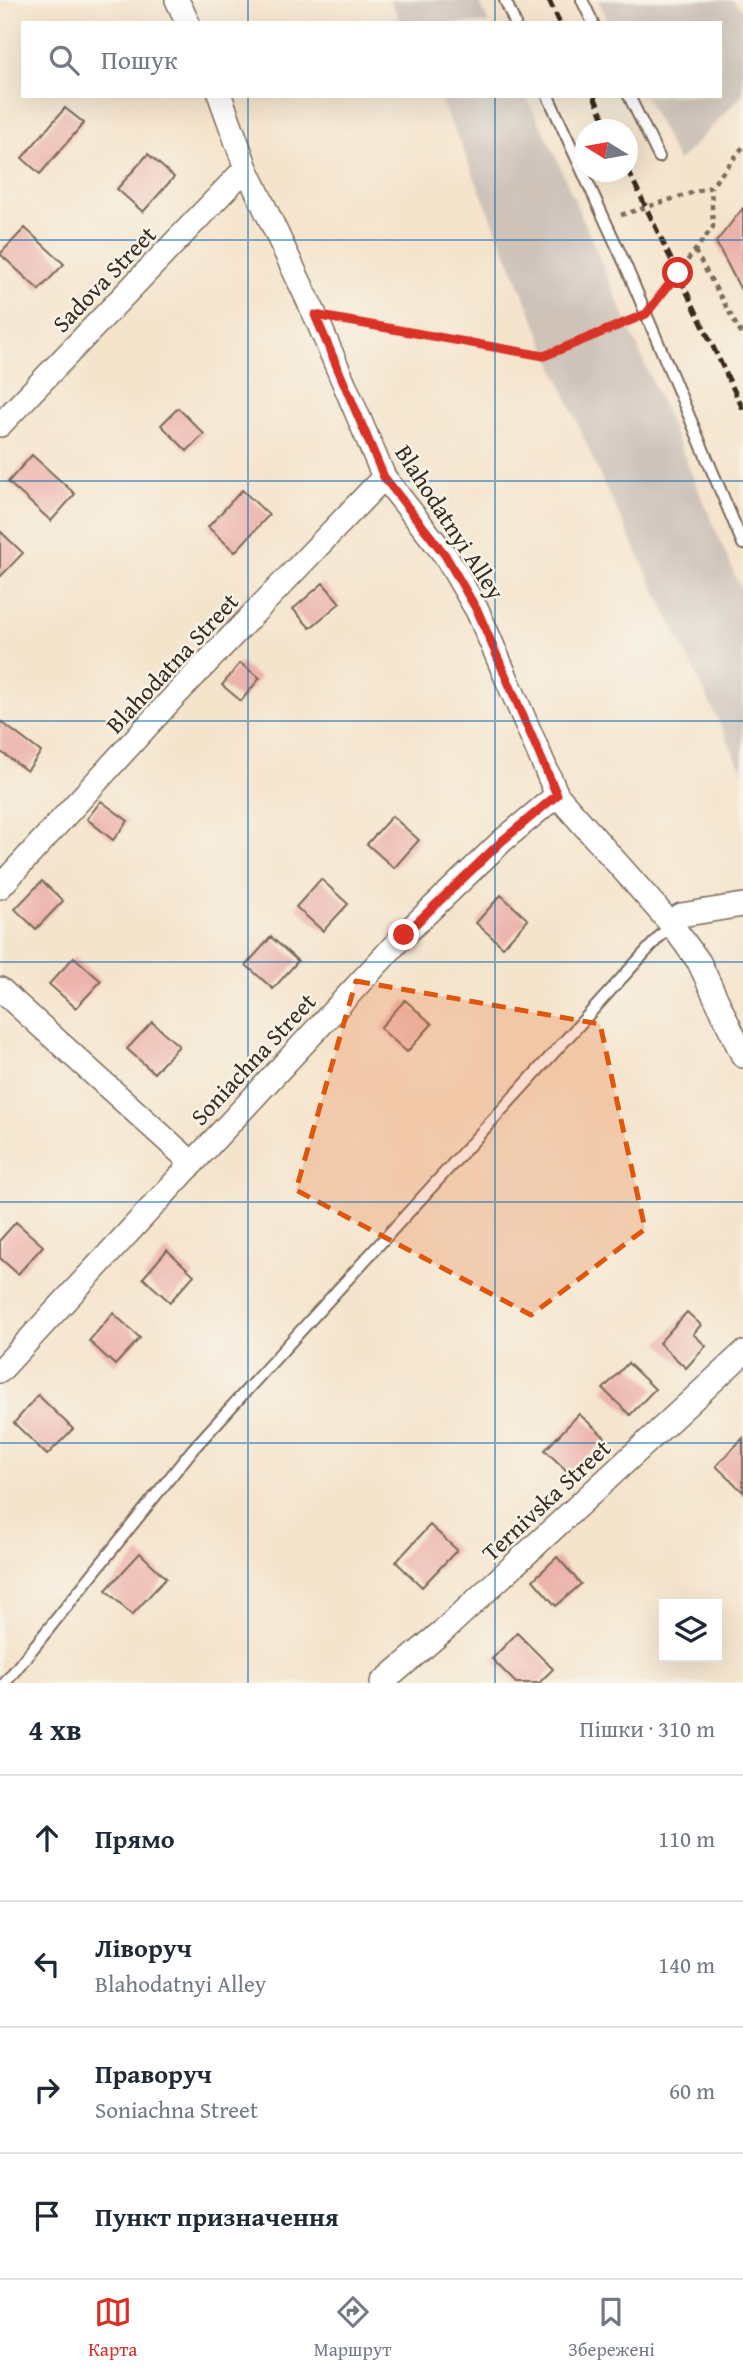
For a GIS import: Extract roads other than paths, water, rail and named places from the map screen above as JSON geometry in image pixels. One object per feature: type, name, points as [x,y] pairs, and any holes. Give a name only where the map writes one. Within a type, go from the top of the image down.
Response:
[{"type":"street","points":[[177,0],[187,21]]},
{"type":"street","name":"Blahodatnyi Alley","points":[[221,98],[246,168],[315,315],[384,477],[445,555],[478,612],[557,795],[671,924],[699,962],[743,1056]]},
{"type":"street","name":"Sadova Street","points":[[0,425],[246,168]]},
{"type":"street","name":"Blahodatna Street","points":[[0,887],[171,700],[384,477]]},
{"type":"street","name":"Soniachna Street","points":[[0,1371],[404,935],[502,841],[557,795]]},
{"type":"street","points":[[671,924],[681,915],[743,905]]},
{"type":"street","points":[[0,989],[192,1163]]},
{"type":"street","name":"Ternivska Street","points":[[382,1683],[443,1631],[743,1353]]},
{"type":"lane","points":[[505,0],[514,21]]},
{"type":"lane","points":[[582,0],[592,21]]},
{"type":"lane","points":[[549,98],[646,314],[743,544]]},
{"type":"lane","points":[[630,98],[659,156]]},
{"type":"lane","points":[[5,1683],[193,1449],[671,924]]},
{"type":"railway","points":[[549,0],[559,21]]},
{"type":"railway","points":[[595,98],[604,119]]},
{"type":"railway","points":[[634,182],[743,409]]}]
